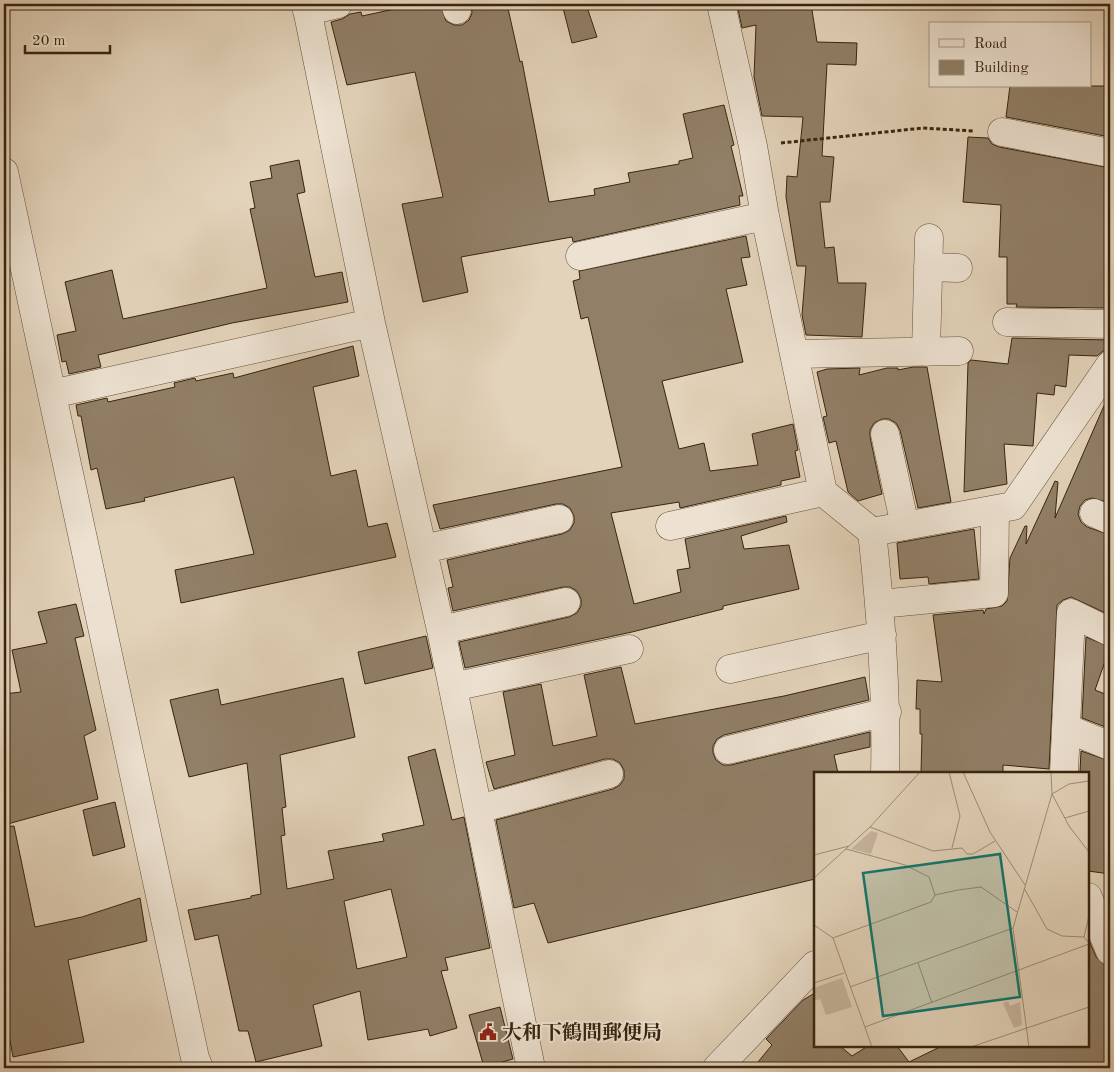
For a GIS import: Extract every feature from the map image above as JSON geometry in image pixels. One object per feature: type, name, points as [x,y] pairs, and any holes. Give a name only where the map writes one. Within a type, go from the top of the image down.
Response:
[{"type":"street","points":[[338,4],[306,7],[371,323],[441,630],[531,1068]]},
{"type":"street","points":[[721,4],[753,146],[765,216],[823,492],[872,532],[880,604],[887,712],[885,772]]},
{"type":"street","points":[[1002,132],[1110,153]]},
{"type":"street","points":[[4,172],[184,1010],[199,1068]]},
{"type":"street","points":[[580,256],[765,216]]},
{"type":"street","points":[[926,352],[929,238]]},
{"type":"street","points":[[928,267],[958,268]]},
{"type":"street","points":[[1007,322],[1110,324]]},
{"type":"street","points":[[52,394],[371,323]]},
{"type":"street","points":[[794,354],[959,351]]},
{"type":"street","points":[[872,532],[1014,506],[1110,365]]},
{"type":"street","points":[[885,434],[905,526]]},
{"type":"street","points":[[670,526],[823,492]]},
{"type":"street","points":[[880,604],[994,592],[995,510]]},
{"type":"street","points":[[422,549],[559,519]]},
{"type":"street","points":[[441,630],[566,602]]},
{"type":"street","points":[[1064,772],[1071,613],[1110,632]]},
{"type":"street","points":[[730,669],[882,635]]},
{"type":"street","points":[[453,687],[629,649]]},
{"type":"street","points":[[728,750],[887,712]]},
{"type":"street","points":[[1066,728],[1110,746]]},
{"type":"street","points":[[478,809],[610,774]]},
{"type":"street","points":[[1089,899],[1110,951]]},
{"type":"street","points":[[717,1068],[814,966]]},
{"type":"path","points":[[753,146],[923,128],[1002,132]]},
{"type":"building","points":[[418,4],[440,4],[446,21],[454,25],[462,25],[469,20],[472,13],[471,4],[507,4],[520,62],[522,61],[549,202],[595,195],[594,189],[630,182],[628,173],[679,164],[679,161],[693,158],[683,114],[724,105],[734,145],[731,146],[743,196],[739,196],[740,205],[573,242],[572,237],[461,257],[468,292],[423,302],[402,204],[443,197],[415,72],[347,85],[331,22],[342,19],[350,14],[361,12],[362,16]]},
{"type":"building","points":[[562,4],[586,4],[597,37],[572,43]]},
{"type":"building","points":[[737,4],[811,4],[817,42],[857,43],[856,65],[827,64],[822,156],[834,157],[830,202],[820,202],[825,248],[834,247],[838,283],[866,283],[862,337],[806,335],[802,315],[806,266],[797,266],[786,197],[787,176],[797,177],[803,117],[762,116],[754,77],[756,25],[742,28]]},
{"type":"building","points":[[1092,86],[1110,86],[1110,137],[1006,117],[1010,88],[1092,88]]},
{"type":"building","points":[[968,137],[988,138],[992,144],[999,147],[1110,168],[1110,308],[1016,307],[1017,304],[1007,304],[1007,257],[999,257],[1001,205],[963,202]]},
{"type":"building","points":[[299,160],[305,192],[297,194],[315,277],[342,272],[348,302],[232,323],[98,355],[101,367],[69,374],[66,361],[62,362],[57,335],[76,331],[65,282],[112,270],[123,319],[267,288],[250,209],[255,208],[250,182],[272,178],[270,166]]},
{"type":"building","points":[[746,236],[750,257],[741,258],[747,285],[726,289],[743,362],[662,381],[679,449],[704,443],[710,471],[758,465],[752,434],[793,424],[798,450],[795,451],[800,477],[781,481],[781,485],[680,508],[679,502],[611,513],[634,604],[681,592],[677,570],[690,568],[685,539],[786,516],[787,522],[741,536],[744,549],[789,545],[799,589],[723,606],[723,609],[632,632],[465,668],[459,642],[569,617],[577,613],[581,606],[581,599],[577,591],[570,587],[563,587],[453,611],[448,588],[453,587],[447,560],[562,534],[570,530],[574,523],[574,516],[570,508],[563,504],[556,504],[440,529],[433,505],[622,467],[588,317],[581,319],[573,281],[580,279],[579,271]]},
{"type":"building","points":[[1012,338],[1110,340],[1110,350],[1103,351],[1097,356],[1069,355],[1066,387],[1055,385],[1054,395],[1037,393],[1033,446],[1004,444],[1007,484],[964,492],[968,363],[971,360],[1008,364]]},
{"type":"building","points":[[353,346],[359,376],[313,387],[331,476],[356,470],[368,527],[387,523],[396,557],[181,603],[175,570],[254,554],[234,477],[144,498],[145,501],[106,509],[97,468],[91,470],[81,416],[78,416],[76,405],[107,398],[108,402],[175,387],[174,383],[195,378],[196,381],[233,373],[234,378]]},
{"type":"building","points":[[927,367],[951,502],[918,508],[900,430],[896,423],[889,419],[882,419],[874,423],[870,430],[882,494],[858,501],[848,492],[836,441],[829,443],[823,417],[827,416],[817,372],[827,369],[860,368],[859,375],[887,368],[898,368],[898,370]]},
{"type":"building","points":[[1110,392],[1110,503],[1092,498],[1085,500],[1080,506],[1078,514],[1081,522],[1087,527],[1110,535],[1110,615],[1071,597],[1057,605],[1049,769],[1003,765],[1003,772],[921,772],[922,734],[920,734],[920,709],[916,709],[917,680],[942,682],[933,615],[983,610],[984,614],[986,609],[1002,606],[1007,601],[1010,558],[1025,526],[1027,526],[1026,544],[1055,481],[1058,482],[1055,518]]},
{"type":"building","points":[[974,529],[979,579],[929,584],[928,577],[900,579],[897,543]]},
{"type":"building","points":[[76,604],[84,636],[75,638],[96,730],[84,736],[98,799],[4,825],[4,694],[21,692],[12,650],[47,643],[38,612]]},
{"type":"building","points":[[426,636],[433,668],[365,684],[358,652]]},
{"type":"building","points":[[1086,637],[1110,647],[1095,690],[1110,696],[1108,728],[1082,718]]},
{"type":"building","points":[[621,667],[635,724],[784,696],[865,677],[869,700],[724,735],[717,739],[713,746],[716,760],[723,765],[731,765],[870,732],[870,747],[834,755],[838,772],[814,772],[814,879],[548,943],[534,903],[514,908],[496,820],[613,789],[620,785],[624,779],[624,770],[620,763],[613,759],[605,759],[494,789],[486,762],[515,755],[503,692],[541,684],[553,746],[597,736],[584,675]]},
{"type":"building","points":[[343,678],[355,737],[280,755],[286,807],[282,808],[285,835],[281,836],[287,889],[334,879],[328,851],[384,841],[382,834],[424,825],[408,757],[435,749],[452,820],[464,817],[490,948],[445,958],[448,970],[441,971],[457,1028],[430,1036],[428,1029],[368,1040],[360,991],[313,1005],[322,1046],[256,1062],[248,1031],[239,1031],[218,935],[195,940],[188,910],[251,898],[251,896],[261,894],[247,763],[189,777],[170,700],[218,689],[221,705]],"holes":[[[391,889],[407,957],[357,969],[344,901]]]},
{"type":"building","points":[[1081,751],[1110,761],[1110,874],[1089,871],[1089,772],[1080,772]]},
{"type":"building","points":[[115,802],[125,847],[93,856],[83,810]]},
{"type":"building","points":[[14,826],[35,927],[82,917],[140,898],[147,941],[68,960],[84,1042],[13,1057],[4,1008],[4,827]]},
{"type":"building","points":[[1089,940],[1096,957],[1106,966],[1110,974],[1110,1068],[753,1068],[772,1045],[766,1039],[803,1000],[814,994],[814,1047],[841,1047],[852,1056],[866,1047],[898,1047],[909,1062],[940,1047],[1089,1047]]},
{"type":"building","points":[[500,1007],[513,1059],[484,1067],[469,1015]]},
{"type":"place","name":"大和下鶴間郵便局","points":[[488,1032]]}]
